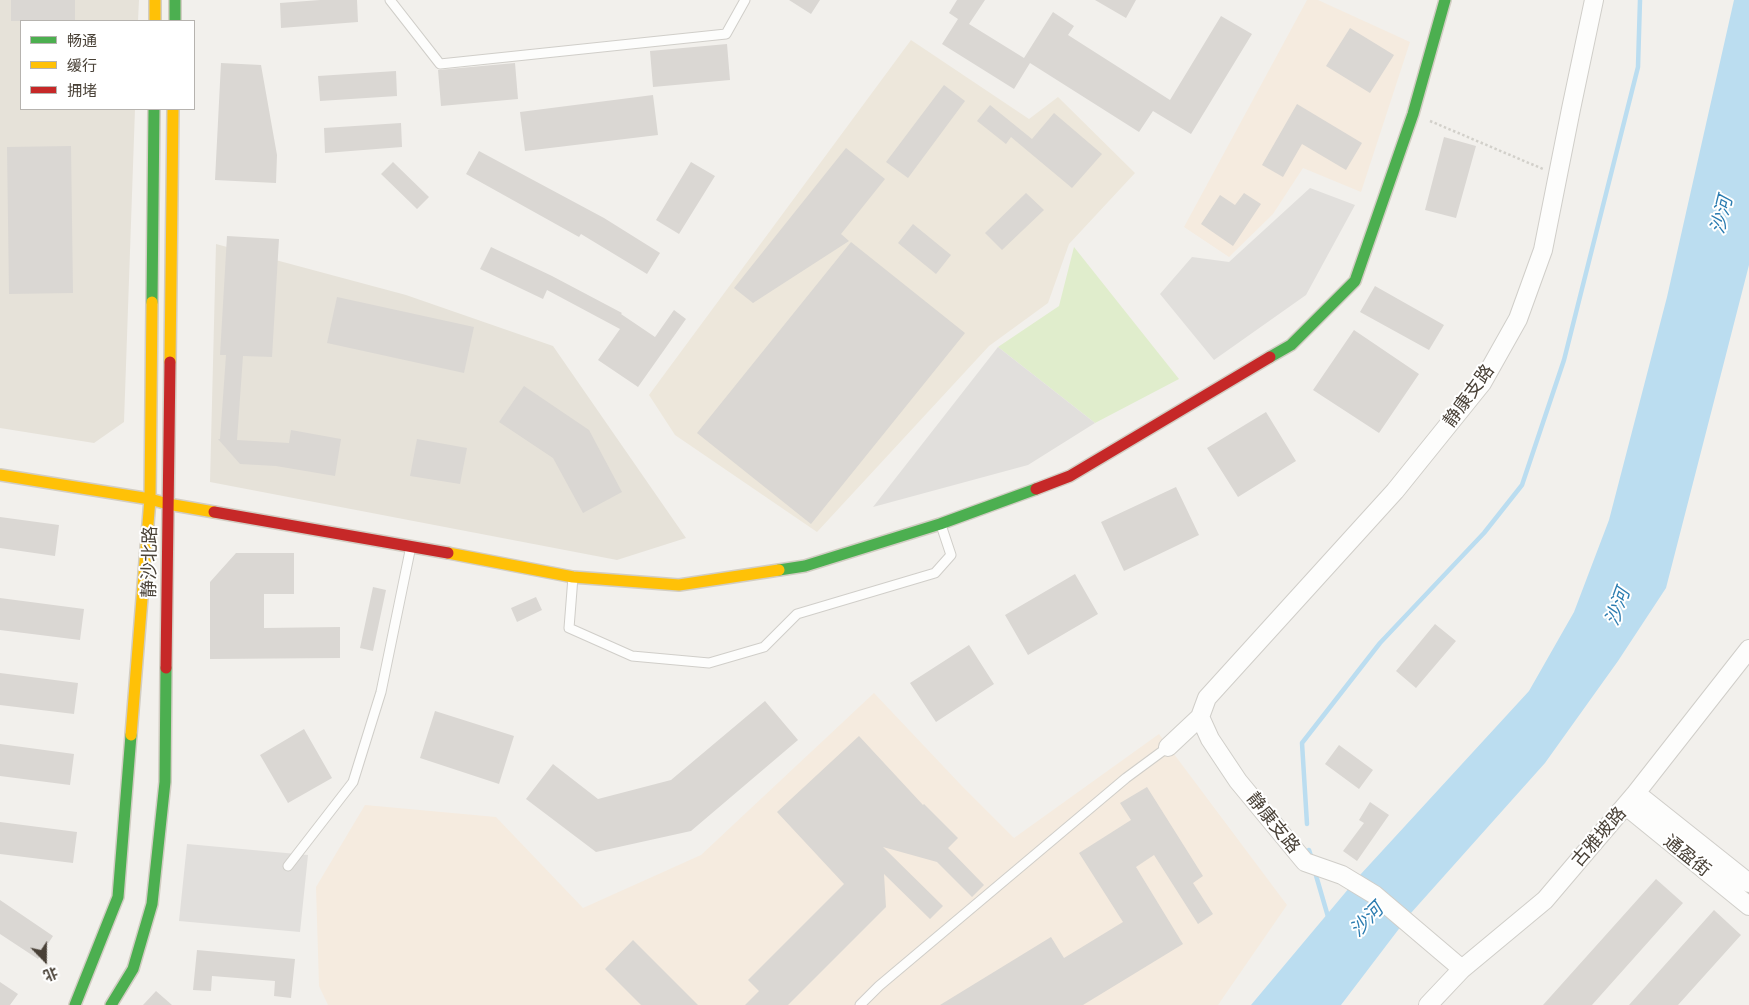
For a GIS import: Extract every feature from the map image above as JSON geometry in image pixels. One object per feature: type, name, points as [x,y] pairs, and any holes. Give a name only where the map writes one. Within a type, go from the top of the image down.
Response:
[{"type":"street","points":[[155,0],[155,20]]},
{"type":"street","points":[[174,20],[175,0]]},
{"type":"street","points":[[0,475],[150,499],[168,504],[412,546],[573,577],[679,585],[805,566],[940,524],[1070,476],[1291,345],[1355,281],[1413,114],[1445,0]]},
{"type":"street","name":"静康支路","points":[[1168,747],[1200,717],[1207,698],[1395,491],[1482,383],[1518,319],[1543,250],[1594,0]]},
{"type":"street","name":"静沙北路","points":[[75,1005],[118,897],[150,499],[154,110]]},
{"type":"street","name":"静沙北路","points":[[111,1005],[133,969],[152,904],[165,782],[173,110]]},
{"type":"street","name":"古雅坡路","points":[[1428,1005],[1462,969],[1545,900],[1631,800],[1749,649]]},
{"type":"street","name":"静康支路","points":[[1200,717],[1210,739],[1238,781],[1313,865],[1342,875],[1376,895],[1462,969]]},
{"type":"street","name":"通盈街","points":[[1631,800],[1749,883]]},
{"type":"street","name":"通盈街","points":[[1631,800],[1749,906]]},
{"type":"lane","points":[[390,0],[440,64],[726,34],[745,0]]},
{"type":"lane","points":[[573,577],[569,628],[632,656],[709,663],[764,647],[797,614],[935,573],[951,555],[940,524]]},
{"type":"lane","points":[[288,866],[353,782],[381,692],[412,546]]},
{"type":"lane","points":[[860,1005],[878,986],[1126,778],[1168,747]]},
{"type":"path","points":[[1413,114],[1558,176]]},
{"type":"shaded area","points":[[0,0],[139,0],[138,20],[20,20],[20,110],[135,110],[124,422],[94,443],[0,428]]},
{"type":"shaded area","points":[[1307,0],[1318,0],[1410,42],[1361,192],[1303,168],[1273,214],[1229,257],[1184,227]]},
{"type":"shaded area","points":[[911,40],[1029,119],[1058,97],[1135,173],[1069,244],[1048,303],[989,346],[817,532],[675,435],[649,395]]},
{"type":"shaded area","points":[[1310,188],[1355,205],[1306,295],[1214,360],[1160,294],[1192,257],[1229,262]]},
{"type":"shaded area","points":[[216,244],[406,295],[553,346],[686,538],[617,560],[210,482]]},
{"type":"shaded area","points":[[998,347],[1095,423],[1028,465],[873,507]]},
{"type":"shaded area","points":[[874,693],[1014,838],[1159,734],[1287,905],[1218,1005],[328,1005],[319,986],[316,887],[365,805],[496,817],[583,908],[701,855]]},
{"type":"shaded area","points":[[187,844],[308,855],[300,932],[179,921]]},
{"type":"green space","points":[[1074,247],[1179,379],[1095,423],[998,347],[1059,306]]},
{"type":"water","name":"沙河","points":[[1734,0],[1749,0],[1749,265],[1666,588],[1618,661],[1545,763],[1411,913],[1341,1005],[1251,1005],[1360,875],[1529,691],[1574,612],[1609,520],[1667,297]]},
{"type":"building","points":[[11,0],[75,0],[75,20],[11,21]]},
{"type":"building","points":[[357,0],[358,22],[281,28],[280,3]]},
{"type":"building","points":[[789,0],[820,0],[811,14]]},
{"type":"building","points":[[957,0],[985,0],[969,24],[1024,58],[1053,12],[1074,26],[1068,35],[1170,100],[1221,16],[1252,34],[1191,134],[1153,111],[1139,132],[1030,63],[1014,89],[942,44],[958,19],[949,13]]},
{"type":"building","points":[[1095,0],[1136,0],[1126,18]]},
{"type":"building","points":[[1350,28],[1394,55],[1370,93],[1326,66]]},
{"type":"building","points":[[727,44],[730,80],[653,87],[650,51]]},
{"type":"building","points":[[221,63],[261,65],[277,155],[276,183],[215,180]]},
{"type":"building","points":[[515,63],[518,99],[441,106],[438,70]]},
{"type":"building","points":[[396,71],[397,96],[320,101],[318,76]]},
{"type":"building","points":[[944,85],[965,101],[908,178],[886,162]]},
{"type":"building","points":[[653,95],[658,135],[525,151],[520,112]]},
{"type":"building","points":[[1297,104],[1362,143],[1346,170],[1302,144],[1283,177],[1262,165]]},
{"type":"building","points":[[990,105],[1032,139],[1054,113],[1102,154],[1072,188],[1011,137],[1006,144],[977,121]]},
{"type":"building","points":[[401,123],[402,147],[325,153],[324,128]]},
{"type":"building","points":[[1444,137],[1476,146],[1456,218],[1425,210]]},
{"type":"building","points":[[71,146],[73,293],[9,294],[7,147]]},
{"type":"building","points":[[846,148],[885,179],[841,234],[849,241],[753,303],[734,288]]},
{"type":"building","points":[[479,151],[604,218],[660,253],[647,274],[581,234],[579,237],[466,174]]},
{"type":"building","points":[[393,162],[429,197],[417,209],[381,174]]},
{"type":"building","points":[[691,162],[715,176],[679,234],[656,220]]},
{"type":"building","points":[[1026,193],[1044,210],[1002,250],[985,233]]},
{"type":"building","points":[[1244,193],[1261,204],[1233,246],[1201,224],[1220,195],[1235,205]]},
{"type":"building","points":[[913,224],[951,255],[936,274],[898,243]]},
{"type":"building","points":[[227,236],[279,239],[272,357],[243,356],[237,440],[289,443],[291,430],[341,439],[335,476],[276,466],[240,464],[218,439],[220,439],[226,355],[220,355]]},
{"type":"building","points":[[851,242],[965,333],[811,524],[697,433]]},
{"type":"building","points":[[491,247],[552,276],[622,313],[655,337],[674,310],[686,319],[638,387],[598,360],[620,329],[547,290],[543,299],[480,269]]},
{"type":"building","points":[[1375,286],[1444,325],[1429,350],[1360,312]]},
{"type":"building","points":[[337,297],[474,327],[464,373],[327,343]]},
{"type":"building","points":[[1354,330],[1419,374],[1379,433],[1313,390]]},
{"type":"building","points":[[524,386],[589,430],[622,492],[583,513],[553,458],[499,422]]},
{"type":"building","points":[[1266,412],[1296,461],[1238,497],[1207,448]]},
{"type":"building","points":[[417,439],[467,448],[460,484],[410,476]]},
{"type":"building","points":[[1176,487],[1199,535],[1124,571],[1101,522]]},
{"type":"building","points":[[0,517],[59,525],[55,556],[0,548]]},
{"type":"building","points":[[236,553],[294,553],[294,594],[264,594],[264,628],[340,627],[340,658],[210,659],[210,582]]},
{"type":"building","points":[[1075,574],[1098,614],[1028,655],[1005,615]]},
{"type":"building","points":[[373,587],[386,590],[373,651],[360,648]]},
{"type":"building","points":[[536,597],[542,610],[517,622],[511,608]]},
{"type":"building","points":[[0,598],[84,609],[80,640],[0,630]]},
{"type":"building","points":[[1435,624],[1456,641],[1416,688],[1396,671]]},
{"type":"building","points":[[969,645],[994,684],[936,722],[910,683]]},
{"type":"building","points":[[0,673],[78,683],[74,714],[0,705]]},
{"type":"building","points":[[765,701],[798,740],[691,831],[596,852],[526,799],[553,764],[598,799],[671,780]]},
{"type":"building","points":[[435,711],[514,736],[499,784],[420,758]]},
{"type":"building","points":[[304,729],[332,778],[288,803],[260,755]]},
{"type":"building","points":[[859,736],[923,805],[958,838],[948,848],[984,885],[972,897],[937,862],[883,847],[943,906],[930,919],[884,874],[886,907],[788,1005],[745,1005],[759,991],[748,980],[844,884],[777,812]]},
{"type":"building","points":[[0,744],[74,754],[70,785],[0,776]]},
{"type":"building","points":[[1339,745],[1373,770],[1359,789],[1325,764]]},
{"type":"building","points":[[1147,787],[1203,876],[1193,883],[1213,914],[1198,924],[1154,855],[1136,867],[1183,944],[1083,1005],[940,1005],[1051,937],[1064,958],[1123,922],[1079,853],[1131,820],[1120,803]]},
{"type":"building","points":[[1370,802],[1389,815],[1357,861],[1343,851],[1364,823],[1359,820]]},
{"type":"building","points":[[0,822],[77,832],[73,863],[0,854]]},
{"type":"building","points":[[1656,879],[1683,903],[1592,1005],[1543,1005]]},
{"type":"building","points":[[0,900],[53,936],[38,959],[0,934]]},
{"type":"building","points":[[1714,910],[1741,935],[1678,1005],[1629,1005]]},
{"type":"building","points":[[633,940],[698,1005],[641,1005],[605,969]]},
{"type":"building","points":[[197,950],[295,959],[291,998],[274,996],[275,981],[212,976],[211,991],[193,990]]},
{"type":"building","points":[[0,982],[18,994],[10,1005],[0,1005]]},
{"type":"building","points":[[156,991],[172,1005],[143,1005]]},
{"type":"waterway","points":[[1307,824],[1302,743],[1380,643],[1484,533],[1522,485],[1564,360],[1638,67],[1640,0]]},
{"type":"waterway","points":[[1309,850],[1312,859]]},
{"type":"waterway","points":[[1315,872],[1329,920]]},
{"type":"traffic: fast","points":[[175,0],[175,20]]},
{"type":"traffic: fast","points":[[1270,357],[1291,345],[1355,281],[1413,114],[1445,0]]},
{"type":"traffic: fast","points":[[152,302],[154,110]]},
{"type":"traffic: fast","points":[[779,570],[805,566],[940,524],[1036,489]]},
{"type":"traffic: fast","points":[[111,1005],[133,969],[152,904],[165,782],[166,668]]},
{"type":"traffic: fast","points":[[75,1005],[118,897],[131,735]]},
{"type":"traffic: slow","points":[[155,0],[155,20]]},
{"type":"traffic: slow","points":[[170,362],[173,110]]},
{"type":"traffic: slow","points":[[131,735],[150,499],[152,302]]},
{"type":"traffic: slow","points":[[0,475],[150,499],[214,512]]},
{"type":"traffic: slow","points":[[448,553],[573,577],[679,585],[779,570]]},
{"type":"traffic: jam","points":[[1036,489],[1070,476],[1270,357]]},
{"type":"traffic: jam","points":[[166,668],[170,362]]},
{"type":"traffic: jam","points":[[214,512],[448,553]]}]
